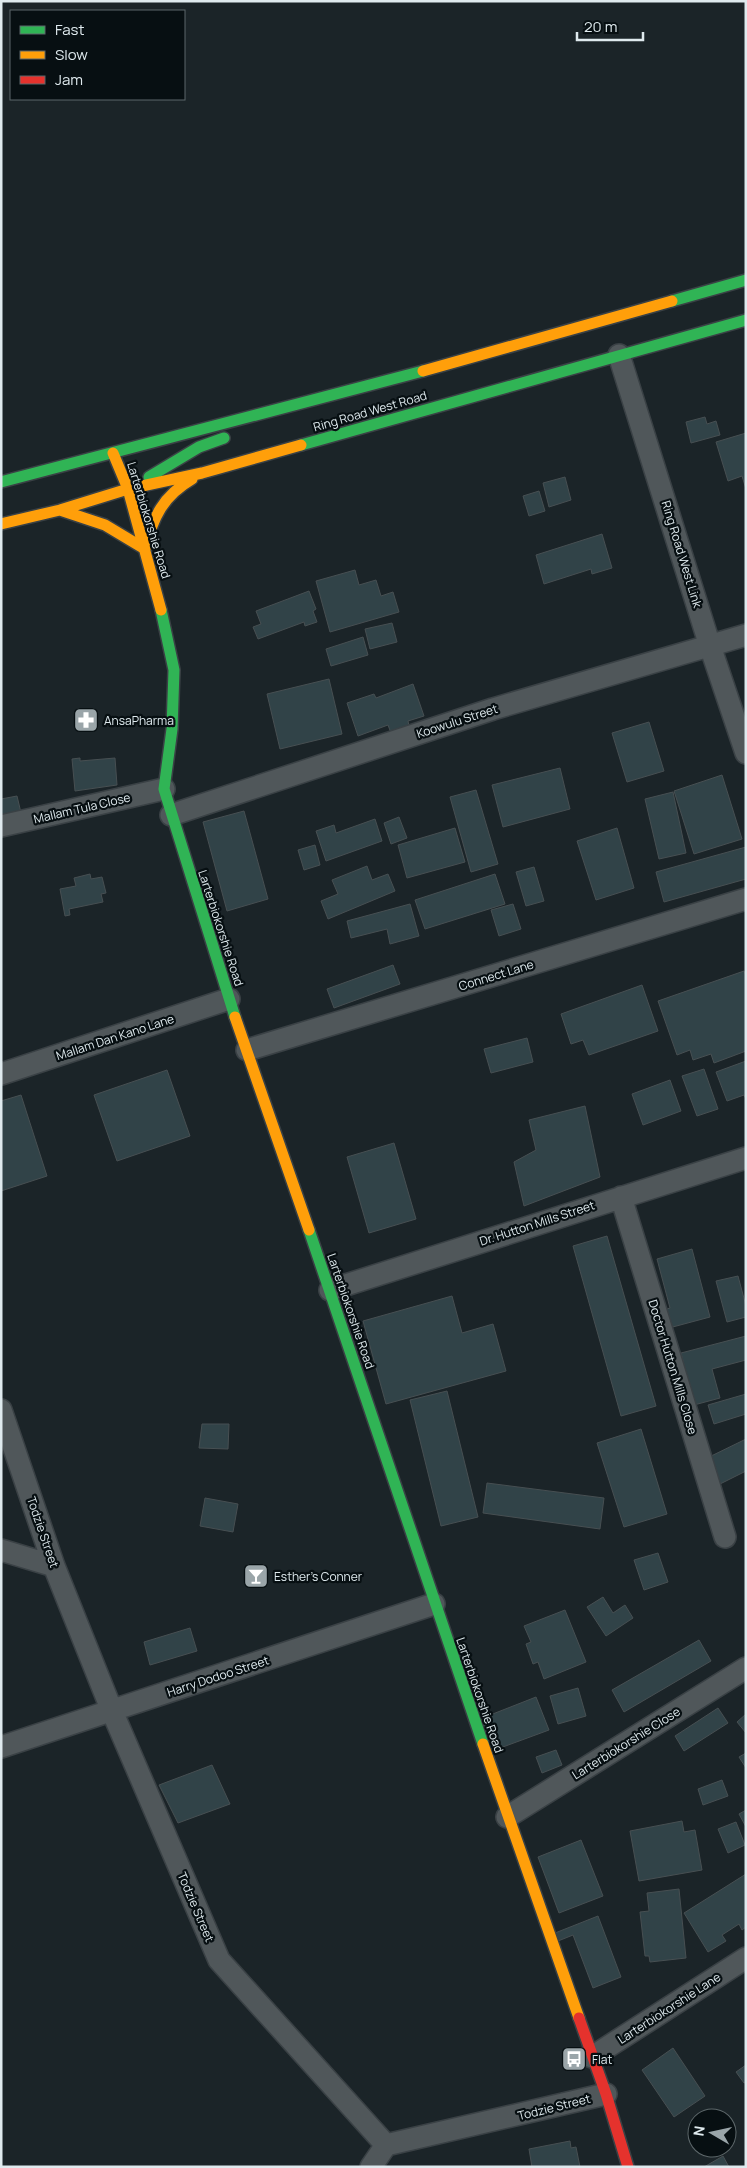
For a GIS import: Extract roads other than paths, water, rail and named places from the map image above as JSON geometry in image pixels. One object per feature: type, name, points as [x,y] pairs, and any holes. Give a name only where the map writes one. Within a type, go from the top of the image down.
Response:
[{"type":"main road","name":"Ring Road West Road","points":[[1,482],[114,454],[542,339],[746,280]]},
{"type":"main road","name":"Ring Road West Road","points":[[1,524],[60,510],[128,489],[202,473],[746,320]]},
{"type":"main road","points":[[302,415],[335,394]]},
{"type":"main road","points":[[128,489],[199,448],[231,436]]},
{"type":"main road","name":"Larterbiokorshie Road","points":[[114,454],[128,489],[145,549],[170,646],[174,670],[172,729],[164,789],[171,815],[229,999],[330,1290],[507,1817],[606,2094],[628,2167]]},
{"type":"main road","points":[[60,510],[91,518],[119,530],[145,549],[153,516],[173,490],[202,473]]},
{"type":"street","name":"Ring Road West Link","points":[[619,355],[710,646],[746,753]]},
{"type":"street","name":"Koowulu Street","points":[[171,815],[493,709],[746,634]]},
{"type":"street","name":"Mallam Tula Close","points":[[1,826],[164,789]]},
{"type":"street","name":"Connect Lane","points":[[247,1050],[746,899]]},
{"type":"street","name":"Mallam Dan Kano Lane","points":[[1,1074],[229,999]]},
{"type":"street","name":"Dr. Hutton Mills Street","points":[[330,1290],[746,1158]]},
{"type":"street","name":"Doctor Hutton Mills Close","points":[[621,1197],[725,1537]]},
{"type":"street","name":"Todzie Street","points":[[1,1410],[54,1566],[112,1711],[219,1960],[386,2145],[606,2094]]},
{"type":"street","points":[[1,1550],[54,1566]]},
{"type":"street","name":"Harry Dodoo Street","points":[[1,1746],[434,1604]]},
{"type":"street","name":"Larterbiokorshie Close","points":[[507,1817],[746,1668]]},
{"type":"street","name":"Larterbiokorshie Lane","points":[[592,2057],[746,1958]]},
{"type":"street","points":[[371,2167],[386,2145]]},
{"type":"place","name":"AnsaPharma","points":[[86,720]]},
{"type":"place","name":"Esther's Conner","points":[[256,1576]]},
{"type":"place","name":"Flat","points":[[574,2059]]}]
